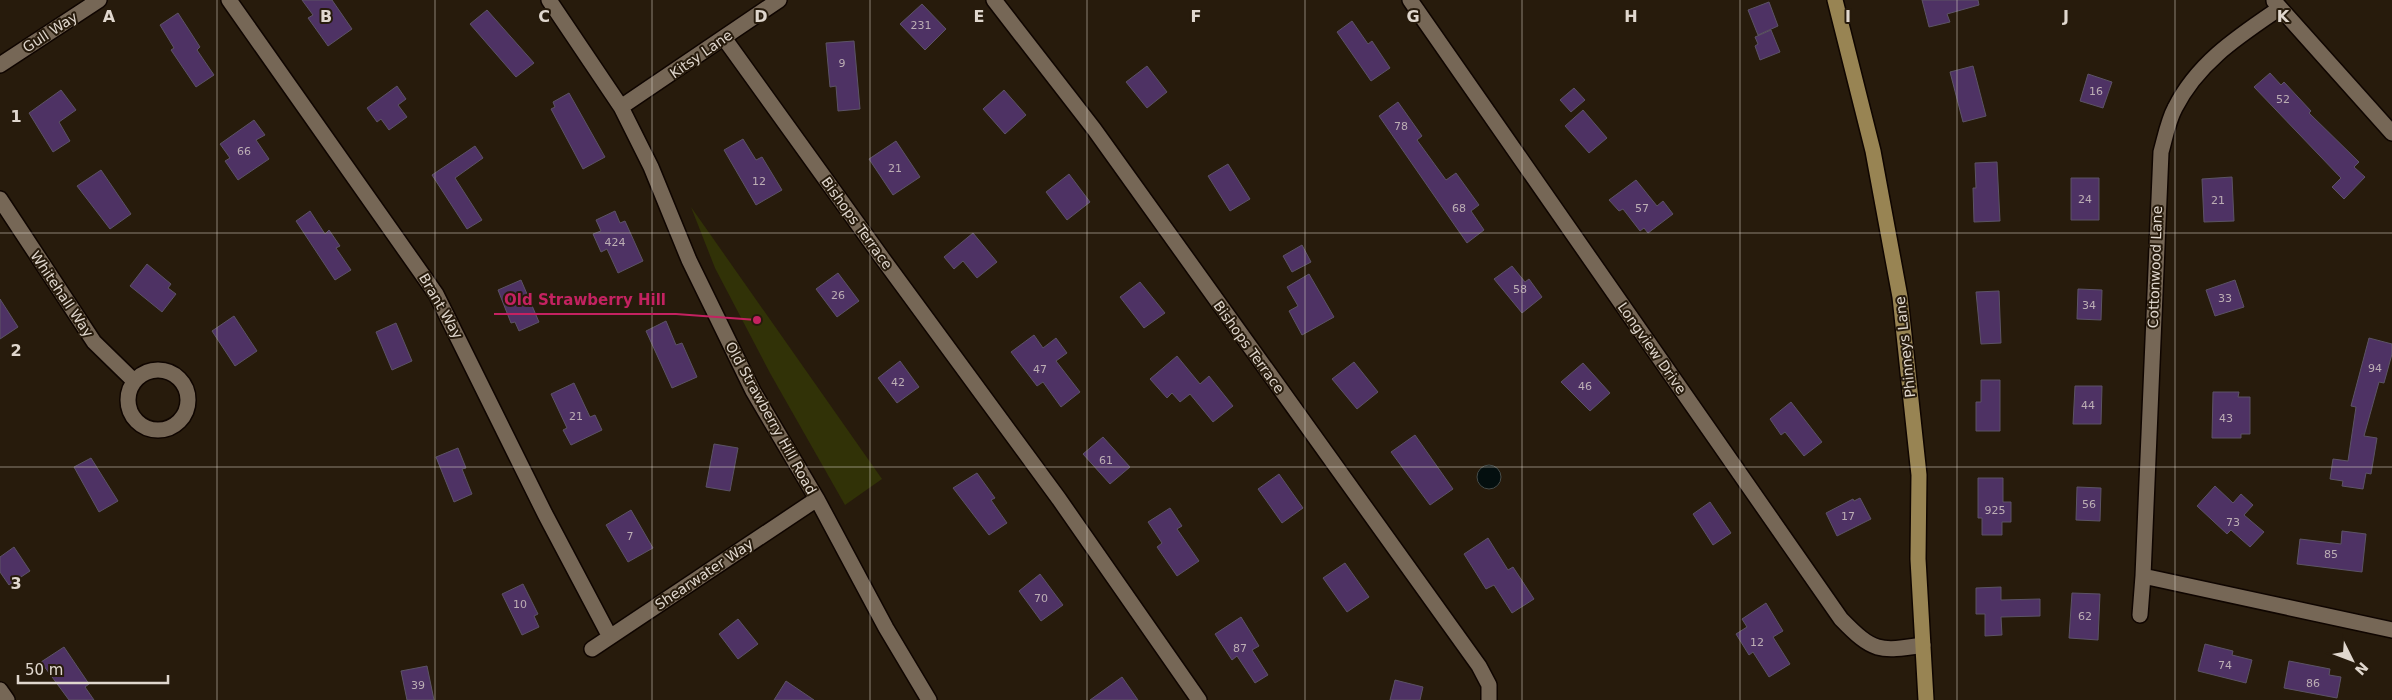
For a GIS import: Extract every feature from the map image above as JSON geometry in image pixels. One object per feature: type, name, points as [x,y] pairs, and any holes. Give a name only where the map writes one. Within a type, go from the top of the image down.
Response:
[{"type":"main road","name":"Phinneys Lane","points":[[1835,0],[1875,159],[1900,297],[1919,475],[1918,558],[1926,700]]},
{"type":"street","name":"Gull Way","points":[[0,65],[99,0]]},
{"type":"street","name":"Brant Way","points":[[229,0],[436,294],[545,514],[610,637]]},
{"type":"street","name":"Old Strawberry Hill Road","points":[[549,0],[622,107],[651,167],[679,236],[723,333],[753,391],[817,499],[886,628],[930,700]]},
{"type":"street","name":"Kitsy Lane","points":[[622,107],[779,0]]},
{"type":"street","name":"Bishops Terrace","points":[[994,0],[1094,129],[1479,666],[1489,686],[1489,700]]},
{"type":"street","name":"Longview Drive","points":[[1410,0],[1841,619],[1860,638],[1872,646],[1894,650],[1923,645]]},
{"type":"street","points":[[2277,4],[2392,133]]},
{"type":"street","name":"Cottonwood Lane","points":[[2140,615],[2161,152],[2174,109],[2198,72],[2222,49],[2277,4]]},
{"type":"street","name":"Bishops Terrace","points":[[724,38],[863,232],[1059,498],[1199,700]]},
{"type":"street","name":"Whitehall Way","points":[[0,199],[94,342],[134,381]]},
{"type":"street","points":[[157,370],[175,375],[187,391],[188,404],[183,416],[174,426],[161,430],[143,426],[133,418],[128,406],[128,393],[134,381],[144,373],[157,370]]},
{"type":"street","name":"Shearwater Way","points":[[592,650],[817,499]]},
{"type":"street","points":[[2143,576],[2392,629]]},
{"type":"street","points":[[0,690],[7,700]]},
{"type":"shaded area","points":[[691,207],[882,479],[845,505],[770,373],[715,268]]},
{"type":"shaded area","points":[[1489,465],[1498,468],[1501,477],[1498,486],[1489,489],[1480,486],[1477,477],[1480,468]]},
{"type":"building","points":[[302,0],[332,0],[352,29],[328,46],[308,18],[313,15]]},
{"type":"building","points":[[1922,0],[1978,0],[1979,5],[1947,14],[1950,22],[1929,27]]},
{"type":"building","points":[[1769,2],[1778,26],[1758,35],[1748,10]]},
{"type":"building","points":[[922,4],[946,29],[925,50],[900,24]]},
{"type":"building","points":[[487,10],[534,63],[516,77],[470,24]]},
{"type":"building","points":[[178,13],[200,47],[197,50],[214,75],[196,87],[171,50],[174,48],[160,25]]},
{"type":"building","points":[[1352,21],[1368,44],[1372,41],[1390,68],[1371,81],[1337,32]]},
{"type":"building","points":[[1771,30],[1780,52],[1760,60],[1755,46],[1758,44],[1755,37]]},
{"type":"building","points":[[854,41],[860,109],[838,111],[836,86],[830,87],[826,43]]},
{"type":"building","points":[[1147,66],[1167,92],[1147,108],[1126,82]]},
{"type":"building","points":[[1973,66],[1986,116],[1963,122],[1950,72]]},
{"type":"building","points":[[2270,73],[2281,85],[2284,82],[2311,111],[2309,113],[2359,162],[2354,167],[2365,177],[2344,199],[2332,187],[2341,178],[2254,87]]},
{"type":"building","points":[[2088,74],[2112,82],[2103,108],[2080,101]]},
{"type":"building","points":[[397,86],[406,99],[398,105],[407,117],[389,130],[381,119],[377,122],[367,108]]},
{"type":"building","points":[[1574,88],[1585,100],[1571,112],[1560,100]]},
{"type":"building","points":[[61,90],[76,110],[59,122],[70,141],[53,152],[29,113]]},
{"type":"building","points":[[1004,90],[1026,115],[1005,134],[983,109]]},
{"type":"building","points":[[569,93],[605,157],[583,169],[551,109],[555,107],[553,102]]},
{"type":"building","points":[[1398,102],[1422,136],[1417,140],[1446,180],[1456,173],[1479,205],[1471,211],[1484,230],[1467,243],[1379,116]]},
{"type":"building","points":[[1583,110],[1607,138],[1589,153],[1565,126]]},
{"type":"building","points":[[254,120],[265,135],[256,140],[269,159],[238,180],[225,161],[230,158],[220,144]]},
{"type":"building","points":[[743,139],[756,160],[762,157],[782,190],[756,205],[724,150]]},
{"type":"building","points":[[896,141],[920,177],[893,195],[869,159]]},
{"type":"building","points":[[475,146],[483,158],[455,178],[482,220],[467,229],[432,175]]},
{"type":"building","points":[[1997,162],[2000,221],[1974,222],[1973,188],[1976,188],[1975,163]]},
{"type":"building","points":[[1228,164],[1250,199],[1230,211],[1208,176]]},
{"type":"building","points":[[101,170],[131,214],[110,229],[77,186]]},
{"type":"building","points":[[1069,174],[1090,202],[1067,220],[1046,192]]},
{"type":"building","points":[[2232,177],[2234,221],[2204,222],[2202,179]]},
{"type":"building","points":[[2071,178],[2099,178],[2099,220],[2071,220]]},
{"type":"building","points":[[1636,180],[1657,206],[1663,201],[1673,214],[1648,233],[1644,228],[1640,231],[1623,209],[1619,211],[1609,200]]},
{"type":"building","points":[[310,211],[325,234],[329,230],[340,246],[336,248],[351,270],[335,280],[296,221]]},
{"type":"building","points":[[615,211],[620,223],[625,221],[643,261],[618,273],[607,249],[601,252],[593,234],[601,231],[596,220]]},
{"type":"building","points":[[973,233],[997,262],[977,278],[963,261],[954,269],[944,257]]},
{"type":"building","points":[[1302,245],[1311,262],[1292,272],[1283,256]]},
{"type":"building","points":[[147,264],[171,284],[168,288],[176,294],[162,312],[130,286]]},
{"type":"building","points":[[1512,266],[1525,282],[1529,279],[1542,297],[1522,313],[1494,279]]},
{"type":"building","points":[[838,273],[859,301],[837,317],[816,289]]},
{"type":"building","points":[[1309,274],[1334,317],[1302,335],[1289,311],[1298,306],[1287,287]]},
{"type":"building","points":[[521,280],[539,322],[519,331],[515,322],[511,323],[498,290]]},
{"type":"building","points":[[2235,280],[2244,307],[2215,316],[2206,290]]},
{"type":"building","points":[[1140,282],[1165,313],[1144,328],[1120,297]]},
{"type":"building","points":[[2078,289],[2102,290],[2101,320],[2077,319]]},
{"type":"building","points":[[1999,291],[2001,343],[1981,344],[1976,292]]},
{"type":"building","points":[[0,299],[18,327],[0,339]]},
{"type":"building","points":[[234,316],[257,351],[235,366],[212,331]]},
{"type":"building","points":[[666,321],[676,345],[682,343],[697,377],[672,388],[646,331]]},
{"type":"building","points":[[396,323],[412,361],[392,370],[376,332]]},
{"type":"building","points":[[1034,335],[1043,348],[1056,338],[1067,353],[1056,361],[1080,392],[1061,407],[1043,382],[1037,386],[1011,352]]},
{"type":"building","points":[[2369,338],[2392,344],[2392,354],[2384,383],[2379,382],[2364,436],[2377,438],[2371,474],[2366,473],[2363,489],[2342,486],[2343,481],[2330,479],[2333,459],[2348,461],[2356,407],[2351,406]]},
{"type":"building","points":[[1177,356],[1200,384],[1209,376],[1233,406],[1213,422],[1190,394],[1180,402],[1172,393],[1167,398],[1150,379]]},
{"type":"building","points":[[900,361],[919,387],[897,403],[878,378]]},
{"type":"building","points":[[1354,362],[1378,392],[1357,409],[1332,379]]},
{"type":"building","points":[[1583,363],[1610,393],[1590,411],[1561,382]]},
{"type":"building","points":[[1981,380],[2000,380],[2000,431],[1976,431],[1976,402],[1981,402]]},
{"type":"building","points":[[574,383],[590,417],[595,415],[602,430],[571,445],[563,430],[567,428],[551,394]]},
{"type":"building","points":[[2075,386],[2102,386],[2101,424],[2073,424]]},
{"type":"building","points":[[2213,392],[2239,392],[2238,397],[2250,397],[2250,434],[2241,434],[2241,438],[2212,438]]},
{"type":"building","points":[[1791,402],[1822,442],[1804,456],[1785,432],[1781,435],[1770,419]]},
{"type":"building","points":[[1415,435],[1453,489],[1430,505],[1391,452]]},
{"type":"building","points":[[1103,437],[1130,467],[1110,484],[1083,454]]},
{"type":"building","points":[[714,444],[738,448],[730,491],[706,487]]},
{"type":"building","points":[[458,448],[466,468],[462,469],[472,494],[454,502],[436,457]]},
{"type":"building","points":[[91,458],[118,501],[99,512],[74,467]]},
{"type":"building","points":[[977,473],[995,498],[991,500],[1007,523],[989,535],[953,488]]},
{"type":"building","points":[[1279,474],[1303,508],[1282,523],[1258,489]]},
{"type":"building","points":[[1978,478],[2003,478],[2003,502],[2011,502],[2011,522],[2002,522],[2002,535],[1982,535],[1982,518],[1978,518]]},
{"type":"building","points":[[2215,486],[2233,503],[2241,494],[2253,505],[2244,515],[2264,532],[2250,547],[2231,530],[2227,534],[2197,506]]},
{"type":"building","points":[[2077,487],[2101,488],[2100,521],[2076,520]]},
{"type":"building","points":[[1860,498],[1871,519],[1837,536],[1826,513],[1853,499],[1854,501]]},
{"type":"building","points":[[1710,502],[1731,533],[1713,545],[1693,514]]},
{"type":"building","points":[[1170,508],[1182,526],[1177,529],[1199,561],[1177,576],[1157,547],[1162,543],[1148,522]]},
{"type":"building","points":[[631,510],[653,548],[628,562],[606,525]]},
{"type":"building","points":[[2342,531],[2366,534],[2362,572],[2297,564],[2300,539],[2341,544]]},
{"type":"building","points":[[1488,538],[1508,570],[1513,567],[1534,599],[1512,613],[1494,585],[1486,589],[1464,554]]},
{"type":"building","points":[[14,547],[30,571],[9,585],[0,572],[0,557]]},
{"type":"building","points":[[1345,563],[1369,597],[1347,612],[1323,578]]},
{"type":"building","points":[[1040,574],[1063,605],[1041,621],[1019,591]]},
{"type":"building","points":[[523,584],[538,614],[534,616],[539,627],[522,635],[502,594]]},
{"type":"building","points":[[2001,587],[2001,600],[2040,599],[2040,616],[2001,617],[2002,635],[1985,636],[1985,614],[1976,614],[1976,588]]},
{"type":"building","points":[[2072,593],[2100,594],[2098,640],[2069,638]]},
{"type":"building","points":[[1766,603],[1783,631],[1773,637],[1790,664],[1769,677],[1753,652],[1749,655],[1736,634],[1747,627],[1742,619]]},
{"type":"building","points":[[1241,617],[1259,646],[1252,650],[1268,675],[1255,683],[1237,656],[1232,660],[1215,634]]},
{"type":"building","points":[[738,619],[758,644],[738,659],[719,634]]},
{"type":"building","points":[[2205,644],[2233,651],[2232,655],[2252,660],[2246,683],[2198,671]]},
{"type":"building","points":[[64,647],[89,684],[85,687],[94,700],[69,700],[41,662]]},
{"type":"building","points":[[2289,661],[2330,669],[2329,675],[2341,677],[2337,698],[2284,688]]},
{"type":"building","points":[[427,666],[434,700],[407,700],[401,671]]},
{"type":"building","points":[[1122,677],[1138,700],[1090,700]]},
{"type":"building","points":[[1395,680],[1423,687],[1420,700],[1390,700]]},
{"type":"building","points":[[786,681],[814,700],[774,700]]},
{"type":"place","name":"Old Strawberry Hill","points":[[757,320]]}]
